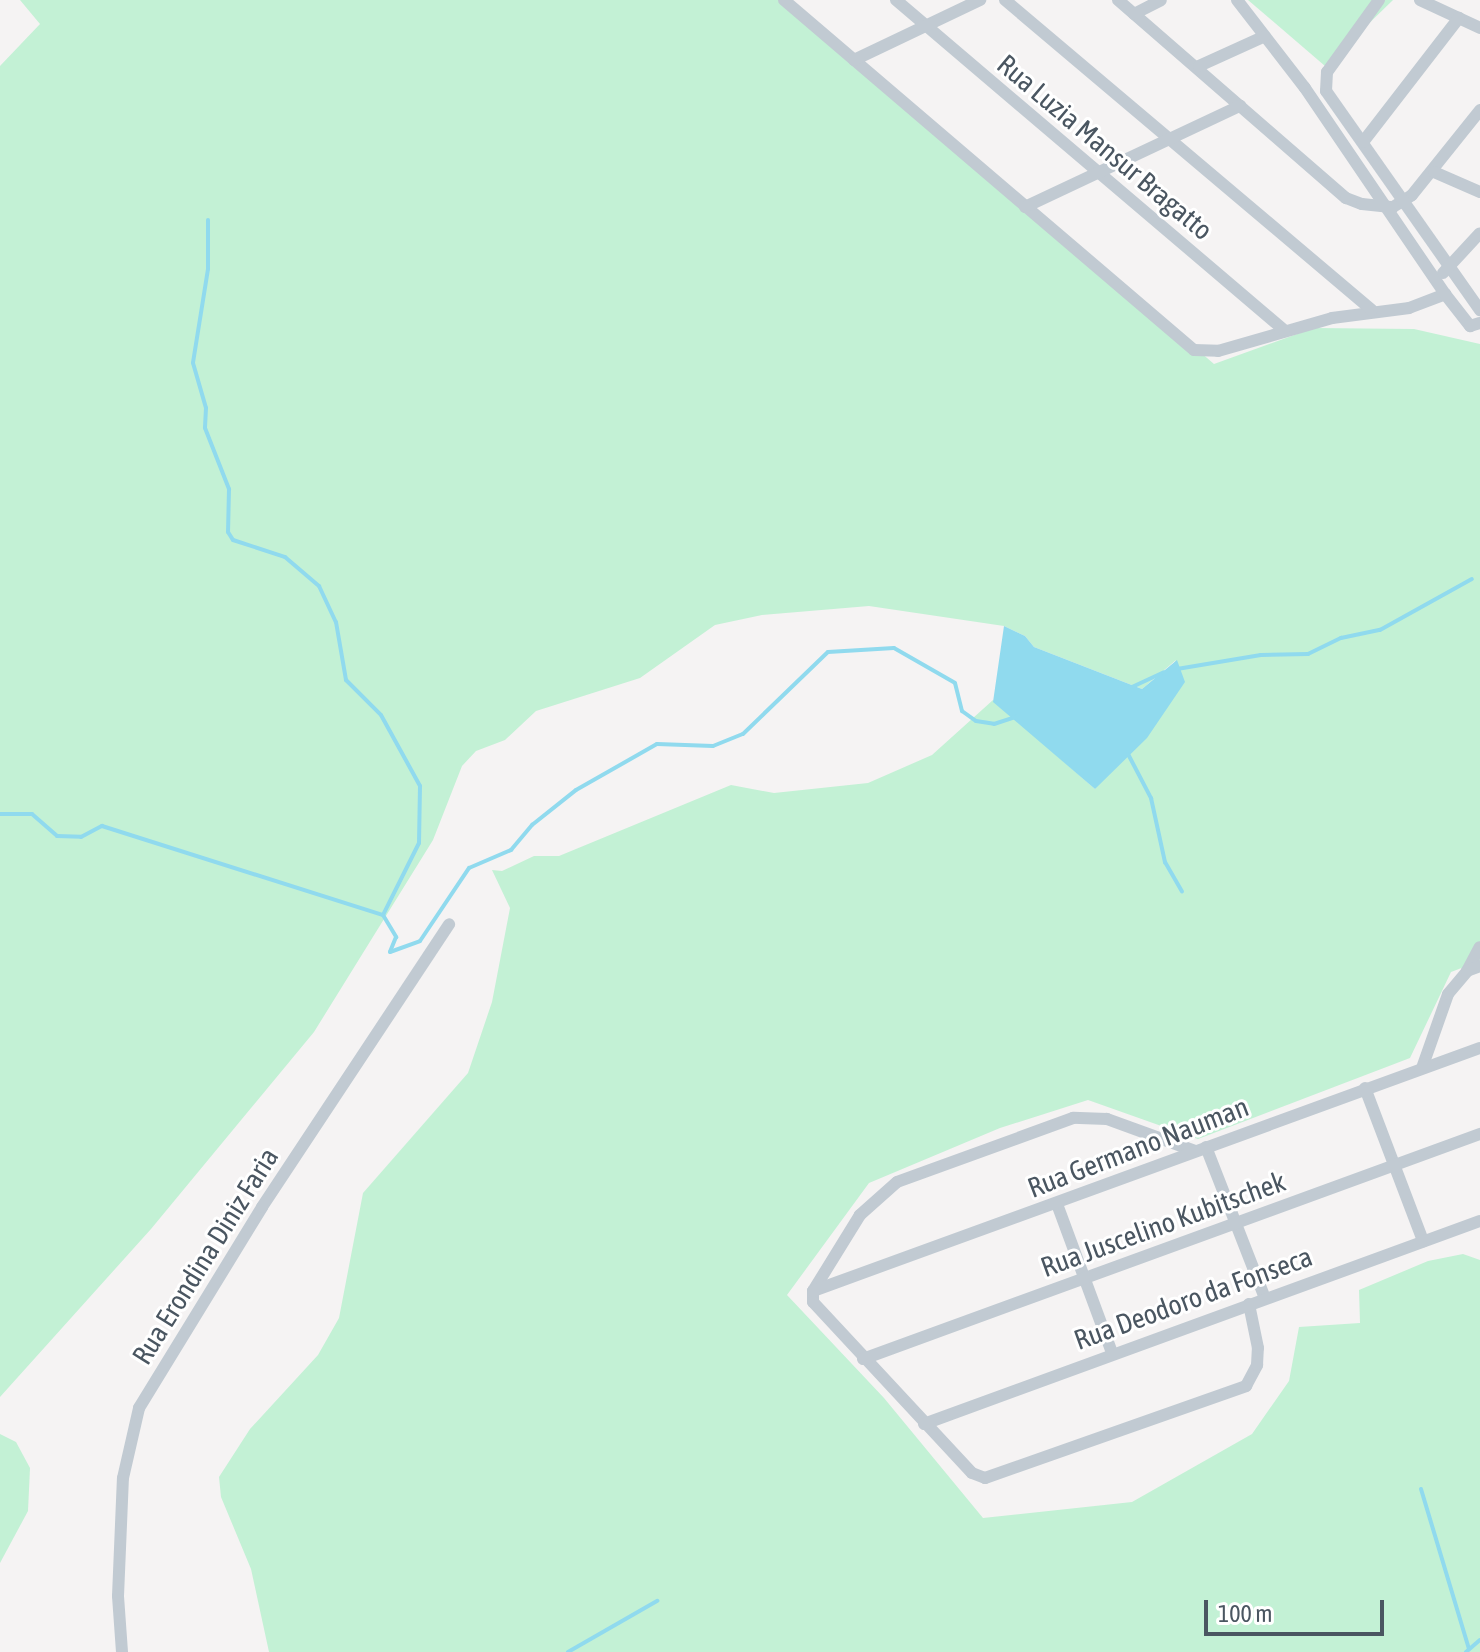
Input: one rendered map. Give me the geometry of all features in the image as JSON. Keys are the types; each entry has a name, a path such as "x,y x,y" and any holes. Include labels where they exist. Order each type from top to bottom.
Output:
{"street":[{"path":"784,0 1194,350 1218,351 1284,330 1372,310 1409,308 1445,294"},
{"name":"Rua Luzia Mansur Bragatto","path":"896,0 1284,330"},
{"path":"854,60 980,0"},
{"path":"1005,0 1372,310"},
{"path":"1118,0 1199,66 1346,198 1393,206 1434,172 1479,114"},
{"path":"1134,14 1161,0"},
{"path":"1237,0 1393,206 1449,268 1480,310"},
{"path":"1379,0 1327,72 1326,91 1363,142 1393,206 1435,281 1470,326 1480,324"},
{"path":"1420,0 1480,28"},
{"path":"1363,142 1459,18"},
{"path":"1199,66 1265,36"},
{"path":"1025,207 1240,106"},
{"path":"1434,172 1480,192"},
{"path":"1435,281 1477,242"},
{"name":"Rua Erondina Diniz Faria","path":"122,1652 118,1596 123,1478 139,1408 262,1207 449,924"},
{"path":"1422,1068 1448,994 1474,969 1480,947"},
{"name":"Rua Germano Nauman","path":"813,1291 1480,1048"},
{"path":"1365,1088 1423,1241"},
{"path":"1249,1304 1258,1348 1257,1365 1246,1386 985,1478 972,1473 863,1359 817,1308 813,1291 860,1215 897,1182 1073,1118 1107,1119 1200,1149 1238,1223 1265,1298"},
{"name":"Rua Juscelino Kubitschek","path":"863,1359 1480,1134"},
{"path":"1057,1204 1112,1353"},
{"name":"Rua Deodoro da Fonseca","path":"924,1424 1112,1353 1479,1223"}],"green space":[{"path":"20,0 791,0 1214,364 1314,328 1414,329 1480,344 1480,961 1451,972 1410,1058 1198,1139 1088,1100 1000,1128 869,1183 787,1295 884,1398 983,1518 1132,1502 1252,1434 1289,1381 1299,1327 1360,1323 1359,1290 1428,1261 1463,1254 1480,1260 1480,1652 269,1652 251,1569 221,1497 219,1477 250,1429 318,1355 339,1318 363,1193 468,1073 492,1002 510,908 492,870 502,871 534,856 559,856 731,785 774,793 868,783 932,755 993,700 1095,789 1176,660 1142,689 1034,647 1025,636 1004,626 869,606 762,615 715,625 640,678 536,711 505,740 476,751 462,766 433,840 314,1032 151,1229 0,1397 0,66 40,24"},
{"path":"1248,0 1393,0 1325,66"},
{"path":"0,1434 16,1442 30,1468 28,1511 0,1563"}],"water":[{"path":"1004,626 1025,636 1034,647 1142,689 1177,660 1185,682 1147,738 1095,789 993,702"}],"waterway":[{"path":"208,220 208,269 193,363 206,408 205,428 229,489 228,532 233,540 285,557 319,586 336,622 346,680 381,715 420,786 419,843 383,915"},
{"path":"1177,669 1261,655 1308,654 1341,638 1380,630 1472,579"},
{"path":"390,952 420,941 469,868 511,850 532,825 576,790 657,744 713,746 743,734 828,652 894,648 955,683 962,711 976,721 994,724 1016,717"},
{"path":"1132,687 1164,672"},
{"path":"1128,754 1151,798 1165,862 1182,891"},
{"path":"0,814 32,814 57,836 81,837 102,826 383,915 396,937 390,952"},
{"path":"1421,1489 1469,1649"},
{"path":"568,1652 657,1601"},
{"path":"1466,1652 1480,1640"}]}
